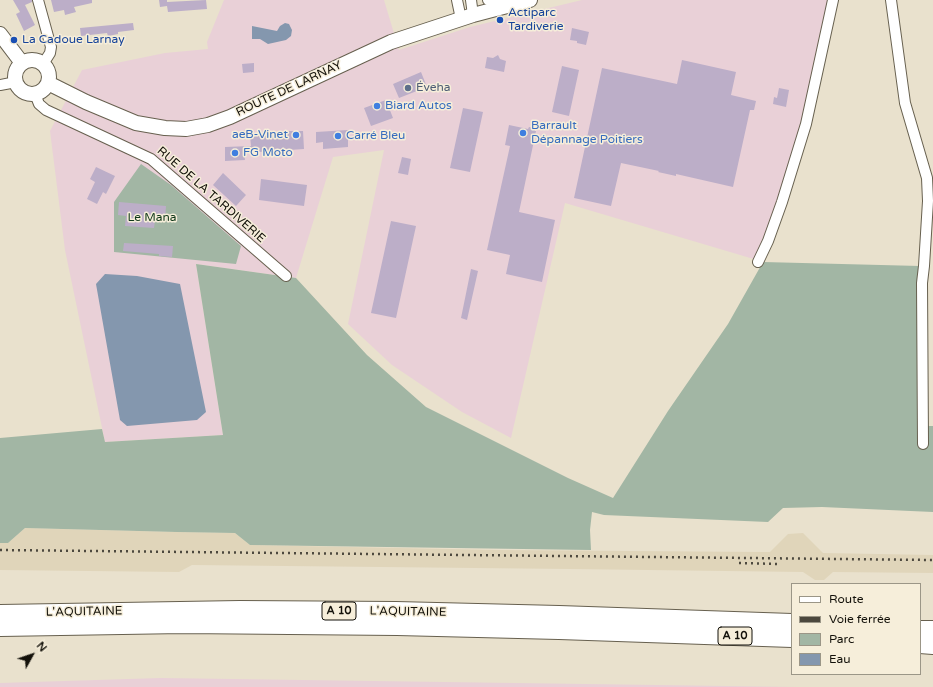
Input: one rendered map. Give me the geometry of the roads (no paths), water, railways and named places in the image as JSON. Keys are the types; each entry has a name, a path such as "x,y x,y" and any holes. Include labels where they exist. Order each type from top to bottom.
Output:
{"highway":[{"name":"L'AQUITAINE","path":"0,614 240,610 382,611 566,615 791,623"},
{"name":"L'AQUITAINE","path":"0,626 183,624 405,626 579,630 791,638"},
{"path":"921,630 933,630"},
{"path":"921,644 933,645"}],"street":[{"path":"38,0 51,47 50,54 43,64"},
{"path":"457,0 467,17"},
{"path":"467,17 471,0"},
{"path":"488,0 506,6"},
{"name":"ROUTE DE LARNAY","path":"48,83 86,102 136,123 165,128 186,128 208,124 230,117 391,42 467,17 530,0"},
{"path":"758,262 768,241 782,202 806,124 833,0"},
{"path":"892,0 905,103 927,178 927,216 922,283 923,444"},
{"path":"0,34 22,63"},
{"path":"33,60 43,64 49,72 48,83 43,90 35,94 30,94 21,90 16,82 16,71 22,63 33,60"},
{"path":"0,85 16,82"},
{"name":"RUE DE LA TARDIVERIE","path":"35,94 39,104 46,110 151,159 286,276"}],"water":[{"path":"285,23 289,24 292,30 291,36 286,40 268,44 260,39 252,39 252,26 277,31 280,26"},
{"path":"105,274 137,276 180,284 206,412 197,420 127,426 120,420 96,284"}],"railway":[{"path":"0,550 933,560"},
{"path":"739,563 779,564"}],"place":[{"name":"Actiparc Tardiverie","path":"500,20"},
{"name":"La Cadoue Larnay","path":"14,40"},
{"name":"Éveha","path":"408,88"},
{"name":"Biard Autos","path":"377,106"},
{"name":"Barrault Dépannage Poitiers","path":"523,133"},
{"name":"aeB-Vinet","path":"296,135"},
{"name":"Carré Bleu","path":"338,136"},
{"name":"FG Moto","path":"235,153"}],"park label":[{"name":"Le Mana","path":"152,218"}]}
